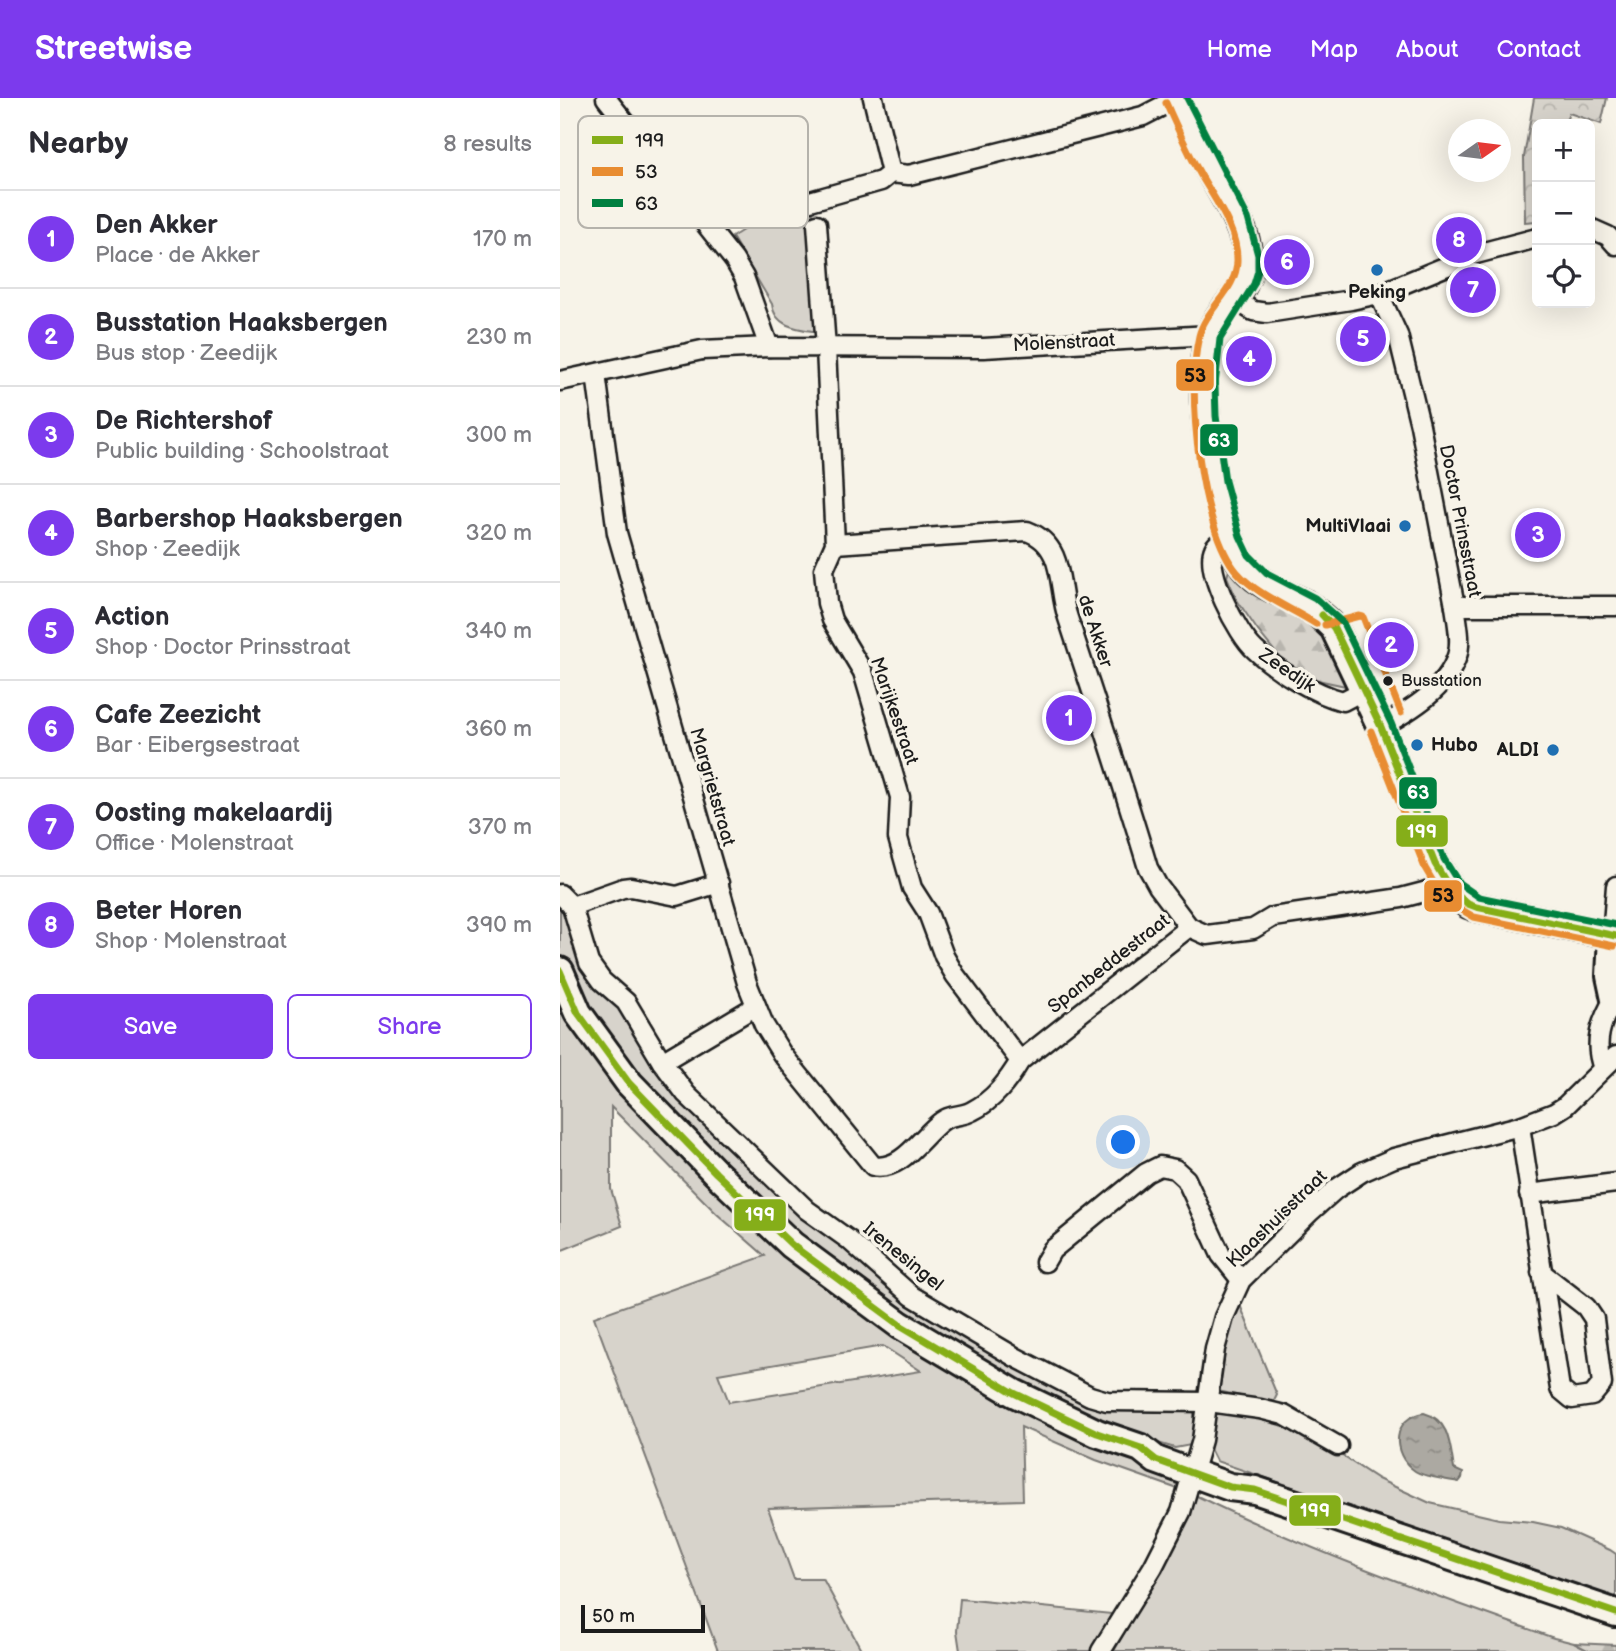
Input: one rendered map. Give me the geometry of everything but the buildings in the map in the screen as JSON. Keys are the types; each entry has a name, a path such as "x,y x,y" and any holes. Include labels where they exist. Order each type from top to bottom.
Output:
{"main road":[{"path":"1175,99 1238,221 1249,259 1247,275 1234,299 1215,324 1204,355 1209,447 1214,484 1240,560 1258,579 1305,604 1322,615 1334,628 1381,727 1435,864 1446,883 1459,897 1476,907 1614,936 1614,989"},
{"path":"560,971 569,1006 629,1083 716,1173 792,1245 900,1325 1014,1394 1097,1433 1141,1448 1156,1460 1194,1467 1230,1487 1255,1490 1616,1613"}],"street":[{"path":"606,98 620,116"},
{"path":"873,98 891,173"},
{"path":"808,202 881,181 891,173 909,175 1143,116 1175,99"},
{"name":"Marijkestraat","path":"817,224 835,544 824,569 827,603 832,620 863,672 900,797 898,838 912,888 928,913 944,956 955,975 1020,1061"},
{"path":"709,228 744,277 769,347"},
{"path":"1595,231 1608,236 1616,244"},
{"path":"1234,299 1253,311 1267,313 1287,312 1379,294 1476,254 1532,239"},
{"name":"Doctor Prinsstraat","path":"1379,294 1398,335 1420,425 1455,606 1458,655 1441,682 1411,709 1381,727"},
{"name":"Molenstraat","path":"560,381 702,350 769,347 985,348 1210,335"},
{"name":"Margrietstraat","path":"596,374 617,533 756,1006 782,1054 866,1160 873,1166 882,1168"},
{"name":"de Akker","path":"835,544 1027,531 1038,535 1048,544 1055,559 1066,615 1106,731 1148,868 1189,927"},
{"name":"Zeedijk","path":"1230,535 1214,547 1211,562 1223,600 1253,648 1325,696 1342,701 1364,690"},
{"path":"1455,606 1616,606"},
{"name":"Irenesingel","path":"719,883 677,896 631,887 566,900 589,963 602,981 625,1002 662,1062 686,1094 807,1210 849,1240 912,1296 1015,1357 1090,1396 1107,1401 1209,1402 1260,1409 1284,1415 1338,1446"},
{"name":"Spanbeddestraat","path":"882,1168 897,1162 941,1121 974,1111 1004,1087 1020,1061 1189,927 1207,935 1253,929 1273,917 1401,898 1446,883"},
{"path":"1614,936 1616,886"},
{"path":"1610,1062 1598,1056 1603,1018 1614,989"},
{"path":"662,1062 756,1006"},
{"name":"Klaashuisstraat","path":"1101,1651 1153,1567 1176,1521 1194,1467 1209,1402 1215,1349 1223,1317 1241,1280 1309,1213 1336,1189 1362,1172 1394,1158 1542,1119 1566,1106 1610,1062"},
{"path":"1520,1126 1529,1194 1541,1272 1560,1389 1572,1399 1592,1396 1602,1384 1594,1318 1586,1307 1541,1272"},
{"path":"1045,1262 1052,1250 1146,1173 1160,1166 1175,1168 1186,1179 1221,1255 1241,1280"},
{"path":"1529,1194 1616,1182"}],"green space":[{"path":"1534,98 1607,98 1601,124 1595,122 1595,119 1569,113 1567,119 1532,119 1532,221 1525,222 1524,157"},
{"path":"812,205 825,333 792,327 779,319 732,237 746,228 808,228 808,206"},
{"path":"1230,566 1320,622 1350,687 1313,679 1280,658 1237,600 1227,577"},
{"path":"560,905 566,910 612,997 636,1030 808,1218 1072,1395 1194,1410 1191,1445 1175,1448 1134,1436 1021,1385 896,1311 794,1231 709,1155 600,1031 560,963"},
{"path":"560,1012 624,1090 785,1253 1172,1472 1178,1489 1096,1460 1021,1427 1023,1500 768,1508 794,1579 823,1579 862,1651 718,1651 594,1317 765,1256 717,1214 611,1107 611,1189 622,1226 560,1251","holes":["883,1346 921,1371 729,1402 718,1374"]},
{"path":"1240,1305 1277,1395 1274,1401 1267,1402 1218,1391 1226,1339 1236,1307"},
{"path":"1216,1410 1242,1412 1307,1433 1378,1479 1430,1503 1499,1519 1561,1528 1610,1550 1616,1554 1616,1598 1216,1461 1210,1449"},
{"path":"1195,1495 1373,1572 1574,1643 1589,1651 1114,1651 1173,1545"},
{"path":"960,1599 1112,1614 1090,1651 960,1651 957,1631"},
{"path":"1574,1643 1616,1645 1616,1651 1589,1651"}],"water":[{"path":"1424,1413 1433,1416 1444,1428 1450,1443 1454,1469 1463,1473 1459,1482 1430,1477 1415,1471 1401,1455 1398,1446 1400,1429 1413,1416"}],"transit line":[{"name":"63","path":"1187,98 1248,218 1258,255 1258,271 1254,284 1220,339 1215,385 1216,416 1225,481 1240,536 1249,555 1267,573 1315,598 1343,623 1391,723 1444,859 1459,883 1479,897 1616,925"},
{"name":"53","path":"1166,103 1194,162 1224,214 1236,249 1236,271 1203,326 1195,360 1194,390 1199,458 1214,525 1224,552 1245,580 1264,595 1316,624"},
{"name":"199","path":"1322,615 1334,628 1381,727 1435,864 1451,890 1476,907 1616,936"},
{"name":"53","path":"1325,625 1363,617 1401,713"},
{"name":"53","path":"1371,731 1425,868 1438,890 1450,903 1474,917 1614,946"},
{"name":"199","path":"560,971 578,1013 629,1083 716,1173 792,1245 900,1325 1014,1393 1097,1433 1141,1448 1156,1460 1230,1487 1255,1490 1616,1613"}],"place":[{"name":"Beter Horen","path":"1459,240"},
{"name":"Cafe Zeezicht","path":"1287,262"},
{"name":"Peking","path":"1377,270"},
{"name":"Oosting makelaardij","path":"1473,290"},
{"name":"Action","path":"1363,339"},
{"name":"Barbershop Haaksbergen","path":"1249,359"},
{"name":"MultiVlaai","path":"1405,526"},
{"name":"De Richtershof","path":"1538,535"},
{"name":"Busstation Haaksbergen","path":"1391,645"},
{"name":"Busstation","path":"1388,681"},
{"name":"Den Akker","path":"1069,718"},
{"name":"Hubo","path":"1417,745"},
{"name":"ALDI","path":"1553,750"}]}
